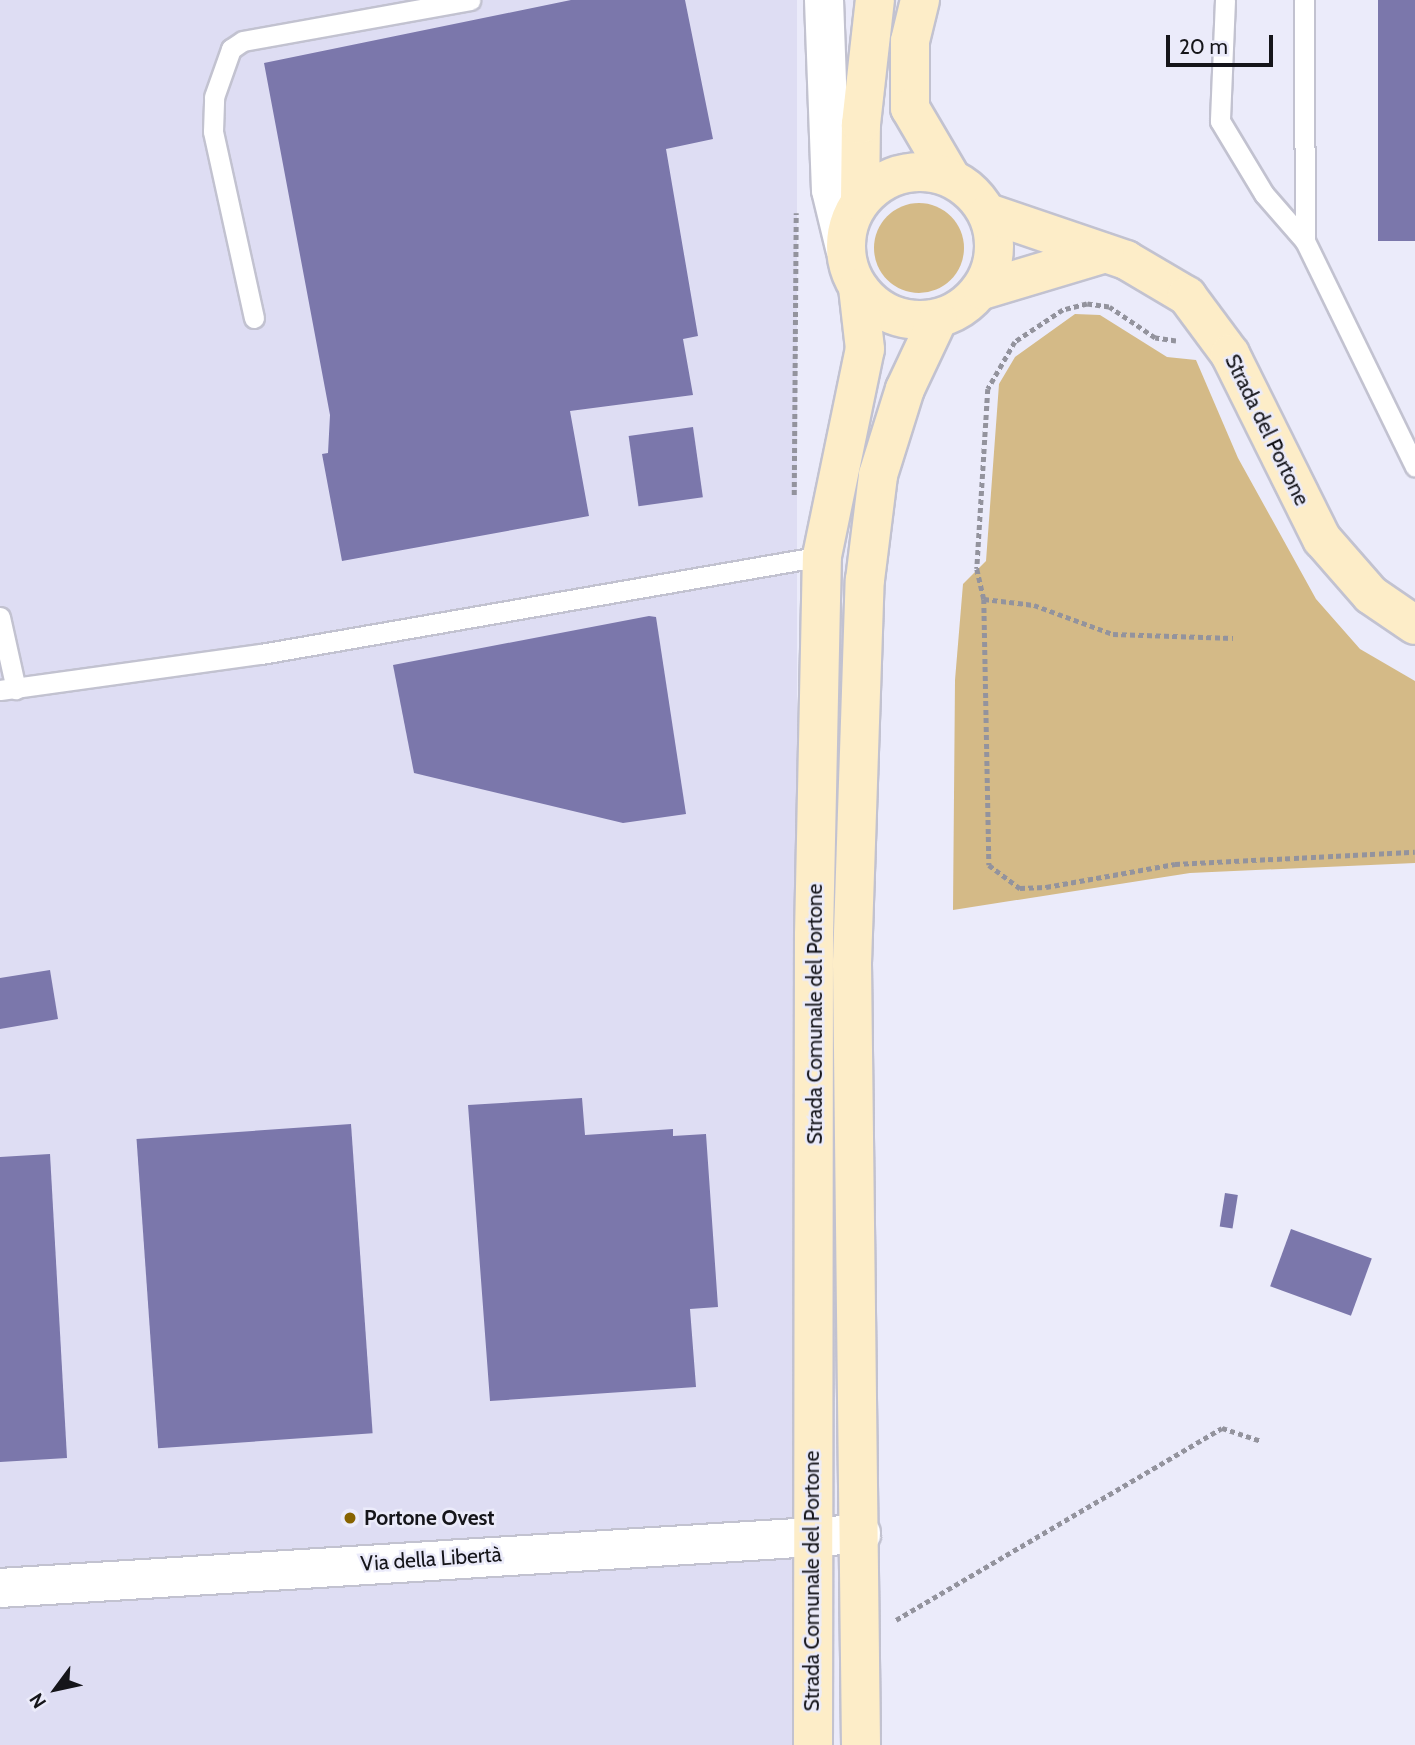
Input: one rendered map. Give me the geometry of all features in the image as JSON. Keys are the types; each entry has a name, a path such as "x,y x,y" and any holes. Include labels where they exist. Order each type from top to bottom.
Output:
{"street":[{"name":"Strada Comunale del Portone","path":"813,1745 812,1534 822,556 865,349 858,288 831,190 824,0"},
{"path":"845,248 860,201 861,124 875,0"},
{"path":"919,0 910,41 910,108 951,178 988,213 1105,253"},
{"path":"860,201 884,181 906,173 951,178"},
{"path":"982,290 995,246 988,213"},
{"path":"858,288 900,319 938,319 982,290 1105,253"},
{"name":"Strada del Portone","path":"1105,253 1158,274 1211,323 1322,539 1371,595 1415,625"},
{"name":"Strada Comunale del Portone","path":"861,1745 861,1534 852,963 864,580 878,475 905,389 938,319"},
{"name":"Via della Libertà","path":"0,1588 812,1534 861,1534"}],"lane":[{"path":"254,318 214,131 214,97 231,49 243,41 470,0"},
{"path":"1224,0 1220,121 1264,194 1305,241 1330,304 1415,467"},
{"path":"1304,0 1305,241"},
{"path":"0,617 8,690 822,556"}],"path":[{"path":"1211,323 1172,343 1109,307 1087,303 1038,324 998,362 988,390 977,569 984,599 985,845 1002,880 1046,887 1175,864 1415,852"},
{"path":"984,599 1034,605 1113,634 1233,638"},
{"path":"889,1624 1222,1427 1261,1441"}],"shaded area":[{"path":"0,0 797,0 797,1745 0,1745"},
{"path":"919,203 936,207 951,216 960,231 964,248 960,265 951,280 936,289 919,293 902,289 887,280 878,265 874,248 878,231 887,216 902,207"},
{"path":"1075,314 1100,315 1167,357 1196,360 1238,458 1316,599 1360,649 1415,681 1415,863 1190,873 953,910 955,680 963,584 986,561 999,384 1015,357"}],"building":[{"path":"571,0 685,0 713,139 666,149 698,336 683,339 693,395 570,411 589,516 342,561 322,454 328,453 330,415 264,63"},
{"path":"1378,0 1415,0 1415,241 1378,241"},
{"path":"693,427 703,497 639,506 629,436"},
{"path":"649,616 656,617 686,814 623,823 414,773 393,665"},
{"path":"50,970 58,1019 0,1029 0,978"},
{"path":"582,1098 585,1135 673,1129 673,1136 706,1134 718,1307 690,1309 696,1387 490,1401 468,1105"},
{"path":"351,1124 373,1433 158,1448 137,1139"},
{"path":"50,1154 67,1458 0,1462 0,1157"},
{"path":"1225,1193 1238,1195 1233,1229 1220,1227"},
{"path":"1291,1229 1372,1258 1351,1316 1270,1286"}],"place":[{"name":"Portone Ovest","path":"350,1518"}]}
